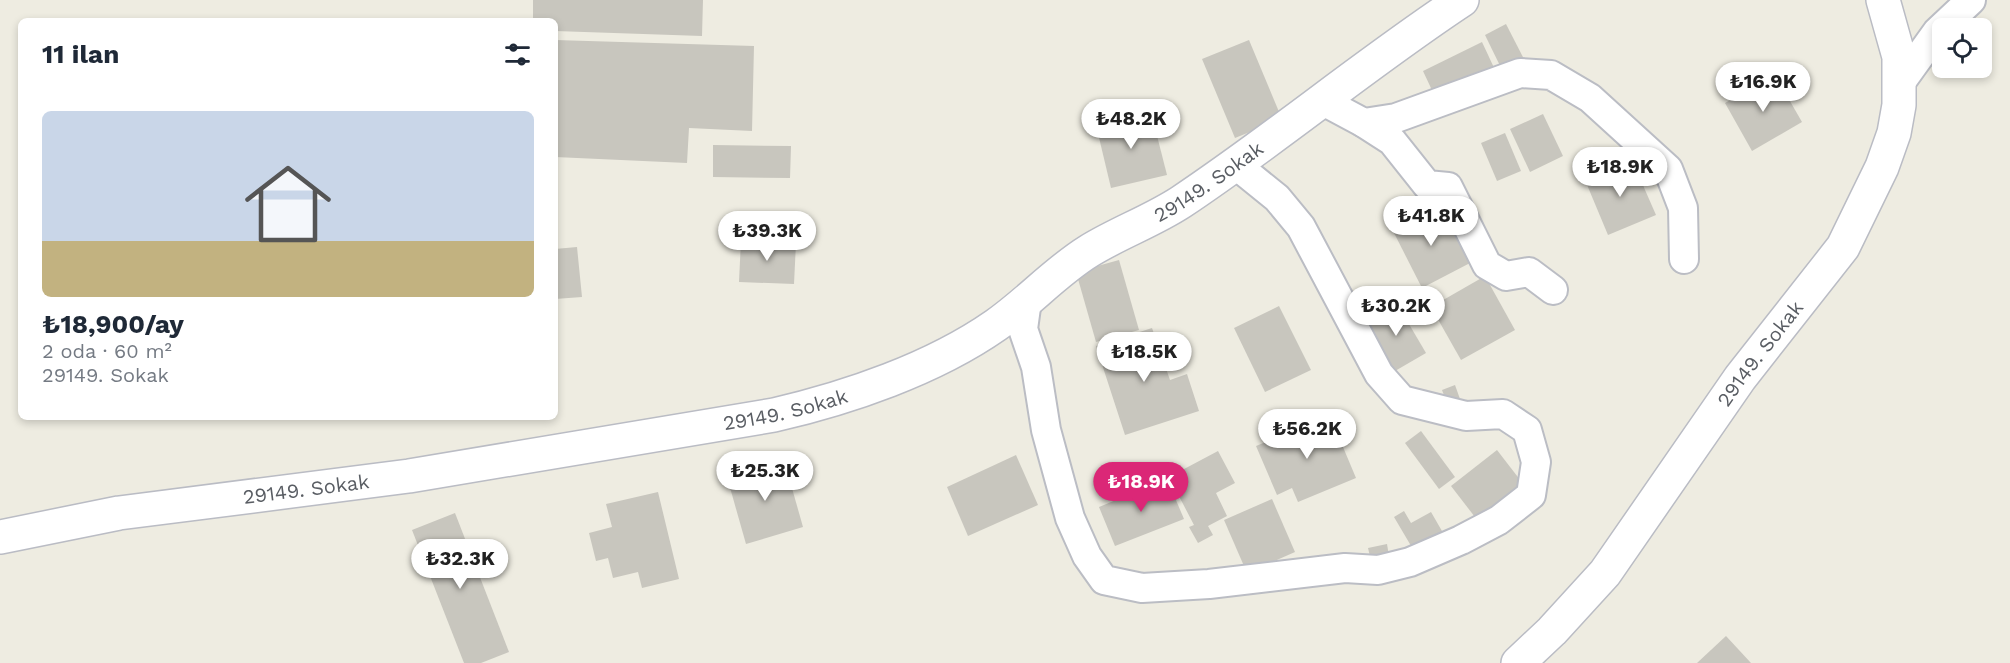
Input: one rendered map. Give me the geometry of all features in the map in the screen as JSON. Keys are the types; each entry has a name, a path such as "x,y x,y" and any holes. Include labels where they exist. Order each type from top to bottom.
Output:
{"street":[{"name":"29149. Sokak","path":"0,537 119,513 409,476 753,418 824,404 882,384 996,325 1060,271 1089,251 1178,204 1403,38 1462,0"},
{"name":"29149. Sokak","path":"1518,663 1552,631 1605,573 1740,378 1843,247 1882,167 1894,133 1901,82 1899,57 1883,0"},
{"path":"1901,82 1937,32 1971,0"},
{"path":"1364,123 1396,118 1520,73 1551,75 1590,98 1668,169 1683,208 1684,259"},
{"path":"1321,100 1392,141 1427,185 1448,187 1487,266 1506,276 1529,272 1553,290"},
{"path":"1027,300 1023,329 1036,367 1046,430 1070,518 1087,556 1104,580 1142,588 1209,584 1345,567 1378,570 1410,562 1461,540 1499,520 1531,495 1536,462 1527,430 1503,414 1466,416 1402,400 1379,374 1300,227 1277,198 1235,164"}],"building":[{"path":"533,0 703,0 702,36 558,31 558,18 533,18"},
{"path":"1506,24 1527,65 1505,76 1485,35"},
{"path":"558,40 754,46 752,131 689,128 687,163 558,157"},
{"path":"1249,40 1282,119 1235,138 1202,59"},
{"path":"1482,42 1496,72 1437,101 1423,71"},
{"path":"1775,75 1802,122 1752,151 1725,103"},
{"path":"1151,112 1167,175 1111,188 1096,125"},
{"path":"1543,114 1563,156 1530,172 1510,129"},
{"path":"1505,133 1521,171 1497,181 1481,143"},
{"path":"713,145 791,146 790,178 713,177"},
{"path":"1632,160 1656,215 1608,235 1585,180"},
{"path":"1441,206 1470,263 1422,288 1393,231"},
{"path":"741,240 796,243 794,284 739,282"},
{"path":"577,247 582,297 558,299 558,249"},
{"path":"1119,260 1139,330 1096,342 1076,272"},
{"path":"1485,276 1515,330 1461,360 1431,307"},
{"path":"1396,302 1426,353 1395,371 1365,321"},
{"path":"1279,306 1311,370 1265,392 1234,328"},
{"path":"1152,328 1170,380 1187,374 1199,411 1125,435 1096,346"},
{"path":"1455,385 1460,399 1447,403 1442,390"},
{"path":"1330,416 1356,478 1298,502 1292,488 1277,495 1256,446"},
{"path":"1421,431 1455,477 1439,489 1405,443"},
{"path":"1497,450 1524,485 1478,521 1451,486"},
{"path":"1218,451 1235,483 1216,493 1227,516 1208,526 1213,535 1198,543 1189,527 1194,525 1169,477"},
{"path":"1016,455 1038,505 968,536 947,487"},
{"path":"784,460 803,527 746,544 727,477"},
{"path":"1167,479 1184,519 1115,546 1099,507"},
{"path":"658,492 679,579 642,588 638,572 613,578 608,558 596,561 589,533 612,527 606,504"},
{"path":"1272,499 1295,552 1247,573 1224,520"},
{"path":"1404,511 1411,523 1431,512 1446,538 1417,556 1394,517"},
{"path":"455,513 509,652 481,663 464,663 412,530"},
{"path":"1387,544 1390,562 1372,565 1368,548"},
{"path":"1726,636 1751,663 1697,663"}]}
